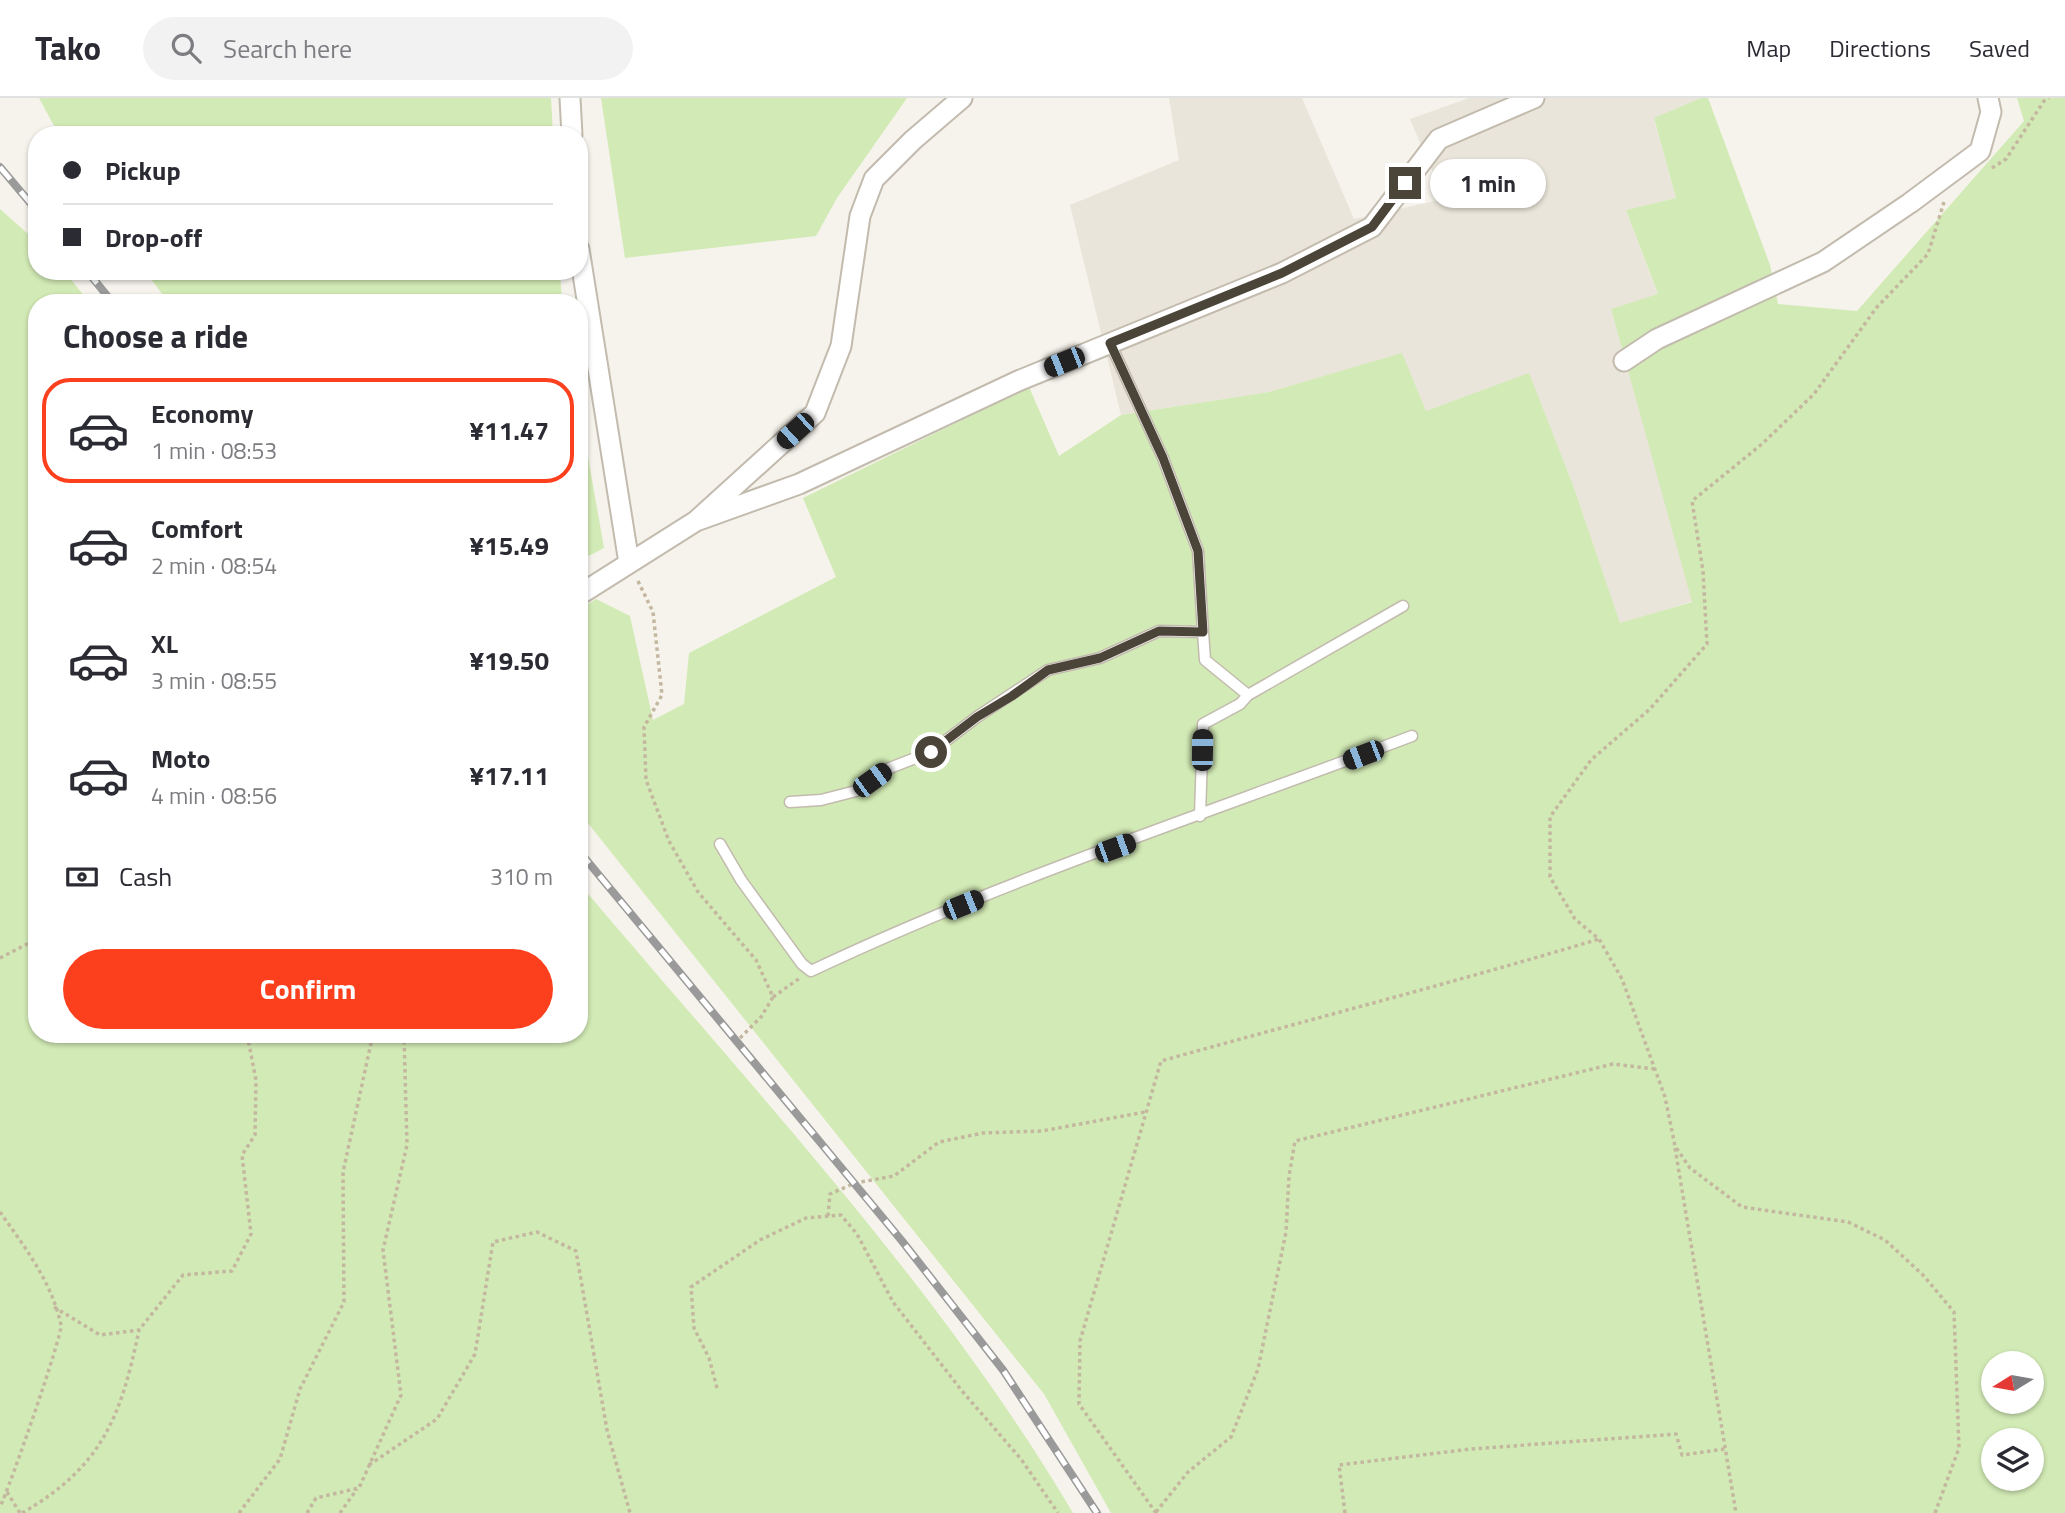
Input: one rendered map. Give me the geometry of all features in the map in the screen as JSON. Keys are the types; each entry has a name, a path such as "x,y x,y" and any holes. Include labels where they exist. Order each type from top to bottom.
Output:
{"street":[{"path":"570,98 572,126"},
{"path":"588,589 696,521 815,413 841,346 860,216 874,178 913,139 962,98"},
{"path":"1624,361 1657,338 1823,262 1920,195 1980,151 1991,111 1988,98"},
{"path":"696,521 799,484 1018,381 1282,273 1372,227 1439,139 1525,100"},
{"path":"588,306 629,563"}],"lane":[{"path":"1110,343 1163,458 1198,551 1205,660 1248,695"},
{"path":"1200,816 1203,723 1240,704 1248,695 1404,606"},
{"path":"790,802 821,800 856,791 887,769 931,752 977,717 1048,670 1100,658 1159,631 1203,632"},
{"path":"720,844 741,880 802,964 811,971 891,933 1035,876 1412,736"}],"path":[{"path":"1986,172 2006,159 2044,101 2049,98"},
{"path":"1736,1513 1665,1097 1622,979 1599,939 1575,919 1550,877 1550,817 1591,760 1650,709 1707,643 1703,571 1692,501 1762,444 1814,394 1877,307 1928,254 1945,196"},
{"path":"629,563 653,612 662,695 644,727 646,780 669,841 698,892 756,960 774,997"},
{"path":"1599,939 1442,986 1343,1010 1161,1061 1080,1341 1079,1404 1156,1513 1188,1472 1231,1437 1258,1370 1286,1232 1289,1176 1295,1141 1613,1063 1655,1069"},
{"path":"0,958 28,944"},
{"path":"737,1041 761,1017 774,997 811,971"},
{"path":"7,1492 21,1513 50,1497 97,1452 127,1388 139,1330 183,1275 232,1271 251,1234 242,1155 255,1135 256,1080 249,1043"},
{"path":"239,1513 279,1460 300,1389 344,1302 343,1172 371,1043"},
{"path":"340,1513 359,1488 401,1395 383,1251 407,1145 404,1043"},
{"path":"828,1217 830,1194 855,1184 894,1176 939,1142 983,1133 1042,1131 1146,1112"},
{"path":"1675,1146 1690,1168 1742,1207 1848,1222 1885,1240 1923,1275 1954,1312 1959,1448 1935,1513"},
{"path":"0,1212 39,1267 62,1327 0,1507"},
{"path":"717,1388 709,1358 694,1328 691,1287 760,1240 806,1219 841,1215 857,1234 892,1302 961,1391 1021,1459 1058,1513"},
{"path":"369,1465 437,1419 475,1354 493,1242 537,1231 576,1251 607,1430 630,1513"},
{"path":"54,1307 100,1335 139,1330"},
{"path":"1345,1513 1339,1465 1471,1450 1676,1434 1682,1455 1725,1449"},
{"path":"307,1513 316,1498 359,1488"}],"shaded area":[{"path":"1169,98 1302,98 1354,219 1444,199 1410,119 1469,98 1701,98 1654,119 1676,198 1626,210 1658,295 1611,309 1693,601 1620,624 1573,485 1529,374 1426,411 1401,354 1269,392 1121,415 1070,205 1179,160"}],"green space":[{"path":"39,98 551,98 553,126 54,126"},
{"path":"601,98 907,98 837,198 816,236 625,258"},
{"path":"1701,98 1708,98 1770,265 1778,304 1857,311 2024,121 2017,98 2065,98 2065,1513 1111,1513 1044,1394 588,823 588,604 596,599 630,616 653,720 684,704 689,653 836,577 803,498 1029,387 1059,456 1121,415 1269,392 1402,353 1426,411 1529,373 1573,485 1620,623 1692,602 1611,309 1658,294 1626,210 1676,198 1654,118"},
{"path":"0,209 28,234 28,280 71,280 83,294 28,294 28,1043 588,1043 588,894 839,1188 902,1267 963,1347 1020,1429 1073,1513 0,1513"},
{"path":"152,280 561,280 561,294 162,294"},
{"path":"588,456 604,548 588,556"}],"railway":[{"path":"0,167 28,200"},
{"path":"94,280 106,294"},
{"path":"588,862 902,1241 1003,1370 1097,1513"}],"route":[{"path":"931,752 977,717 1048,670 1100,658 1159,631 1203,632 1198,551 1163,458 1110,343 1282,273 1372,227 1405,183"}]}
